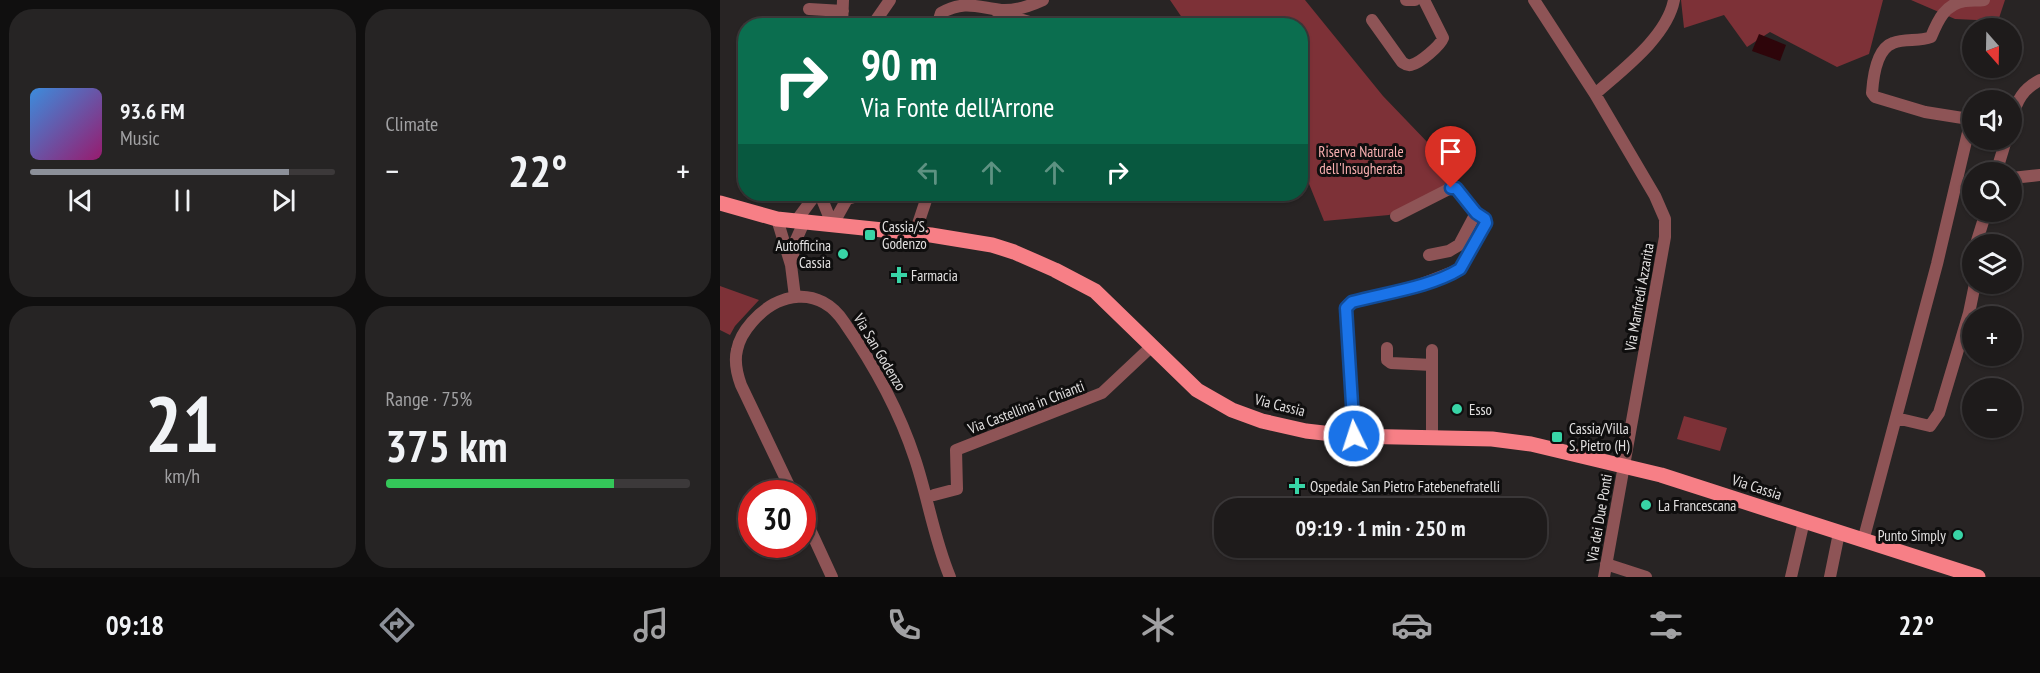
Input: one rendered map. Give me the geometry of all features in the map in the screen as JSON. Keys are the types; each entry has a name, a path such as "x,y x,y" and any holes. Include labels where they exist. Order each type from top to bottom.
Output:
{"main road":[{"name":"Via Cassia","path":"720,203 777,219 915,233 999,247 1055,270 1095,291 1197,390 1232,410 1262,421 1292,428 1354,436 1511,441 1623,465 1804,521 1962,575 1978,577"}],"street":[{"path":"878,18 890,0"},
{"path":"939,18 941,13 953,5 963,3 1005,10 1027,7 1043,0"},
{"path":"1406,0 1415,0"},
{"path":"1372,20 1402,62 1407,65 1413,64 1438,46 1443,38 1424,0"},
{"path":"1534,0 1595,94 1657,34 1668,19 1674,0"},
{"path":"1863,541 1958,179 1970,124 1969,119 1925,112 1875,97 1872,93 1875,68 1885,48 1892,43 1924,40 1931,37 1939,18 1957,2 1984,0"},
{"path":"809,9 843,6"},
{"path":"1000,18 1005,10"},
{"path":"1005,10 1009,16 1016,18"},
{"path":"2022,93 2030,85 2040,80"},
{"name":"Via Manfredi Azzarita","path":"1595,94 1658,201 1664,214 1666,229 1623,465"},
{"path":"2022,177 2040,175"},
{"path":"1354,436 1346,308 1348,304 1452,274 1460,269 1486,223 1483,216 1476,213 1456,188 1396,216"},
{"path":"791,265 800,222 814,201"},
{"path":"821,201 832,224"},
{"path":"832,224 846,201"},
{"path":"915,233 926,201"},
{"path":"1429,255 1455,249 1476,213"},
{"path":"777,219 791,265 795,297 771,304 761,313 742,335 736,358 741,385 786,480"},
{"path":"1896,418 1930,426 1939,413 1973,294"},
{"name":"Via San Godenzo","path":"795,297 820,302 840,316 892,400 914,457 936,539 950,577"},
{"name":"Via Castellina in Chianti","path":"934,495 957,489 956,450 1102,393 1151,347"},
{"path":"1387,348 1387,360 1391,363 1432,365"},
{"path":"1432,350 1432,438"},
{"name":"Via dei Due Ponti","path":"1605,571 1623,465"},
{"path":"1791,577 1804,521"},
{"path":"1830,577 1839,533"},
{"path":"816,542 832,577"},
{"path":"1605,571 1646,577"}],"green space":[{"name":"Riserva Naturale dell'Insugherata","path":"1170,0 1305,0 1383,96 1455,171 1441,191 1389,215 1324,221 1308,181 1308,18 1182,18"},
{"path":"1681,0 1883,0 1869,54 1837,67 1770,32 1747,47 1724,15 1684,28"},
{"path":"1911,0 2005,0 1999,18 1955,19"},
{"path":"720,286 759,300 735,326 730,335 720,330"},
{"path":"1684,416 1727,428 1720,451 1677,439"}],"shaded area":[{"path":"1759,34 1786,45 1780,61 1752,51"}],"place":[{"name":"Cassia/S. Godenzo","path":"870,235"},
{"name":"Autofficina Cassia","path":"843,254"},
{"name":"Farmacia","path":"899,275"},
{"name":"Esso","path":"1457,409"},
{"name":"Cassia/Villa S. Pietro (H)","path":"1557,437"},
{"name":"Ospedale San Pietro Fatebenefratelli","path":"1297,486"},
{"name":"La Francescana","path":"1646,505"},
{"name":"Punto Simply","path":"1958,535"}],"route":[{"path":"1354,436 1346,308 1352,302 1419,285 1460,269 1486,223 1483,216 1476,213 1460,191 1451,188"}]}
